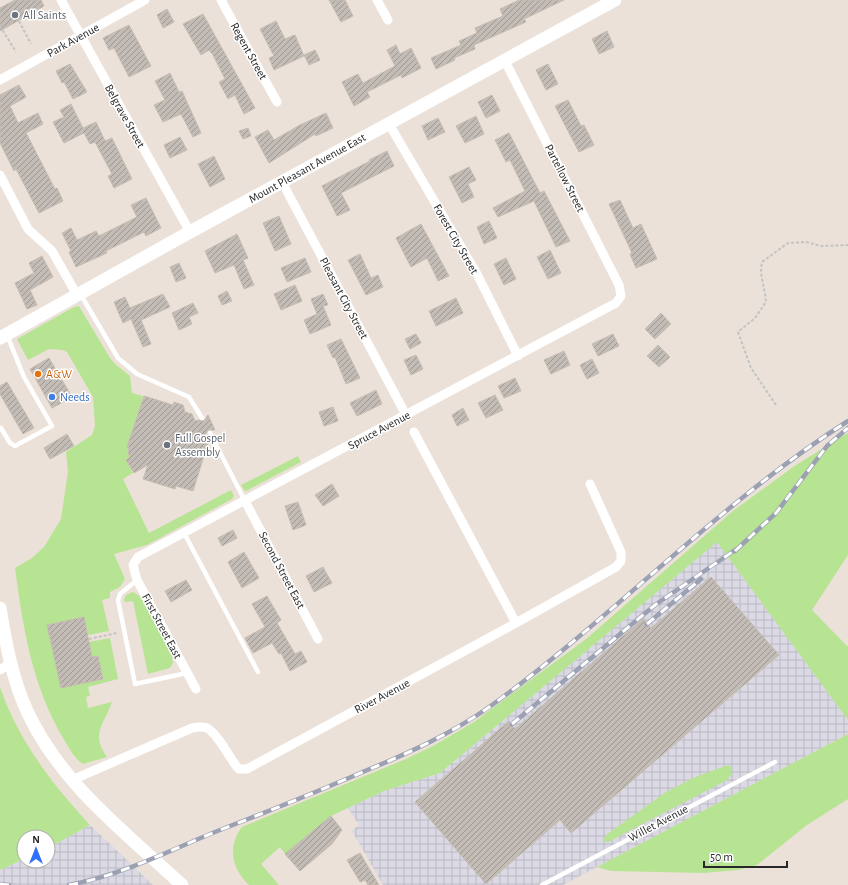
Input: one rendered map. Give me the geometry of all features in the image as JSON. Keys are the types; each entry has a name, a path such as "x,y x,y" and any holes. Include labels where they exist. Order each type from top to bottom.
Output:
{"street":[{"name":"Belgrave Street","path":"61,0 190,232"},
{"name":"Park Avenue","path":"0,80 145,0"},
{"name":"Regent Street","path":"222,0 277,102"},
{"path":"377,0 388,20"},
{"name":"Mount Pleasant Avenue East","path":"3,337 190,232 615,0"},
{"name":"Partellow Street","path":"504,61 620,285 621,296"},
{"name":"Forest City Street","path":"389,124 477,274 518,356"},
{"path":"0,175 28,228 52,251 79,294"},
{"name":"Pleasant City Street","path":"282,182 406,415"},
{"name":"Spruce Avenue","path":"134,561 142,554 245,502 616,303 621,296"},
{"path":"414,432 516,623"},
{"name":"River Avenue","path":"72,780 192,728 201,727 206,727 213,732 239,769 247,769 616,567 621,562 621,552 590,484"},
{"name":"Second Street East","path":"245,502 318,639"},
{"name":"First Street East","path":"134,561 133,569 137,580 196,689"},
{"path":"0,608 5,666 37,730 72,780 132,840 182,885"}],"lane":[{"path":"79,294 118,358 137,374 189,397 202,418"},
{"path":"0,429 1,428 10,444 15,446 52,426 3,337"},
{"path":"210,433 245,502"},
{"path":"184,533 258,672"},
{"path":"137,580 120,594 118,600 135,684 188,673"},
{"name":"Willet Avenue","path":"542,885 775,762"}],"path":[{"path":"19,21 31,44"},
{"path":"0,26 16,52"},
{"path":"776,405 751,368 738,332 754,318 766,302 765,289 759,272 762,262 788,243 806,242 821,246 848,245"},
{"path":"89,639 124,631"}],"shaded area":[{"path":"717,541 848,720 848,734 563,885 383,885 352,831 359,825 348,808 384,791 440,773"},
{"path":"90,825 153,885 0,885 0,870 16,863 16,869 56,869 56,844"}],"green space":[{"path":"79,306 110,358 130,376 132,393 143,396 139,411 141,416 137,415 127,447 129,448 128,452 130,457 126,460 133,473 123,479 149,533 231,490 234,496 232,499 147,545 114,554 125,579 120,587 110,592 110,598 102,600 109,631 88,635 84,618 61,688 103,679 98,656 92,657 89,642 110,638 118,679 88,687 90,696 86,697 88,708 112,702 102,723 99,735 99,742 107,757 83,764 74,756 52,718 36,677 30,656 15,568 32,558 44,547 61,519 68,471 66,452 92,435 95,426 93,397 67,352 63,350 49,349 28,360 17,339 74,307"},
{"path":"848,433 848,555 812,610 848,647 848,720 717,542 440,773 384,791 331,816 285,854 280,847 261,864 279,885 249,885 243,879 235,865 233,850 234,842 242,827 406,759 433,746 474,722 586,639 733,511 796,465"},
{"path":"298,456 301,462 246,491 241,485"},
{"path":"133,592 141,597 172,655 173,663 170,668 148,674 133,601 125,602 124,600 126,595"},
{"path":"0,687 7,706 26,743 62,794 90,825 56,844 56,829 16,829 16,863 0,870"},
{"path":"848,734 848,799 807,825 757,865 738,870 704,873 611,871 597,867"},
{"path":"728,765 731,767 731,775 727,780 608,842 603,841 606,835 666,792 693,778"}],"building":[{"name":"All Saints","path":"15,0 41,0 44,6 0,31 0,8"},
{"path":"329,0 345,0 353,16 341,22"},
{"path":"519,0 564,0 524,19 526,22 474,45 475,49 454,58 455,60 436,69 431,58 461,45 459,41 477,33 475,28 503,16 500,9"},
{"path":"167,9 174,22 163,28 157,15"},
{"path":"203,14 255,108 244,114 235,95 228,99 219,82 225,79 213,55 209,50 201,55 183,24"},
{"path":"276,21 285,39 295,35 304,56 274,70 269,58 274,56 260,29"},
{"path":"129,25 151,66 129,77 114,48 109,50 103,38"},
{"path":"607,31 614,47 599,54 592,39"},
{"path":"396,45 400,54 411,48 421,68 402,78 401,75 367,92 370,97 354,106 342,82 358,74 363,83 395,66 387,50"},
{"path":"315,50 320,60 309,65 304,55"},
{"path":"70,64 87,92 73,99 56,71"},
{"path":"548,64 558,84 546,90 536,70"},
{"path":"170,73 179,92 182,91 201,133 193,137 181,114 163,122 154,105 165,100 155,81"},
{"path":"19,85 26,97 10,106 18,123 38,113 43,124 26,133 55,189 57,188 63,201 39,213 16,169 14,171 0,143 0,95"},
{"path":"492,95 500,111 486,118 478,102"},
{"path":"568,100 581,126 584,125 594,145 579,152 555,106"},
{"path":"71,104 83,128 96,122 105,141 112,138 132,179 114,188 108,176 112,174 95,142 90,144 84,133 64,143 53,122 64,117 60,110"},
{"path":"326,113 333,128 316,136 315,134 269,163 255,137 268,130 274,140 300,125"},
{"path":"476,116 484,134 465,143 456,126"},
{"path":"438,118 445,132 428,140 422,126"},
{"path":"248,128 251,136 243,139 239,131"},
{"path":"509,133 540,193 544,191 570,241 556,247 534,201 498,217 493,208 525,191 510,160 506,162 495,140"},
{"path":"180,137 187,150 170,158 164,145"},
{"path":"387,151 394,166 341,193 350,210 337,216 322,186"},
{"path":"214,156 225,179 210,187 198,164"},
{"path":"469,167 476,180 468,184 474,197 462,203 449,177"},
{"path":"146,198 161,228 146,236 144,232 106,251 107,253 76,267 69,252 71,251 62,233 71,228 77,240 96,231 99,236 137,217 131,205"},
{"path":"620,200 633,228 641,224 657,259 636,268 630,254 632,253 609,204"},
{"path":"279,216 291,244 275,251 263,223"},
{"path":"489,221 497,238 484,244 477,227"},
{"path":"421,224 449,276 438,281 427,258 411,267 396,238"},
{"path":"237,234 248,258 243,260 254,285 244,289 234,265 215,273 205,251"},
{"path":"550,250 561,273 548,279 537,257"},
{"path":"360,254 371,278 378,275 383,287 366,295 348,260"},
{"path":"42,256 53,277 30,290 37,305 27,309 15,283 34,273 29,263"},
{"path":"305,258 311,272 287,282 281,268"},
{"path":"506,258 516,279 504,285 494,264"},
{"path":"179,263 186,278 176,282 170,267"},
{"path":"295,285 302,301 281,310 274,294"},
{"path":"227,291 232,301 222,305 218,296"},
{"path":"163,294 170,307 141,320 151,344 143,347 131,319 123,323 114,302 125,297 130,308"},
{"path":"323,294 328,305 323,306 331,325 310,334 304,320 317,314 311,299"},
{"path":"456,298 463,313 436,326 429,311"},
{"path":"193,303 198,313 189,317 192,324 179,330 172,313"},
{"path":"661,313 671,324 655,339 645,329"},
{"path":"416,334 421,343 410,349 405,339"},
{"path":"613,334 619,346 598,356 592,344"},
{"path":"341,339 360,378 346,384 335,357 333,358 327,345"},
{"path":"658,345 670,357 659,367 647,356"},
{"path":"564,351 570,365 551,374 544,360"},
{"path":"416,355 423,369 411,375 404,360"},
{"path":"49,358 72,397 52,408 30,369"},
{"path":"592,359 599,373 587,379 580,365"},
{"path":"515,378 521,391 504,398 498,386"},
{"path":"7,382 34,428 23,434 0,394 0,386"},
{"path":"376,390 382,404 357,416 350,403"},
{"path":"495,395 503,410 486,418 478,403"},
{"name":"Full Gospel Assembly","path":"144,396 173,405 174,402 183,405 185,412 192,414 195,421 204,421 208,415 215,430 208,430 205,436 208,443 193,491 176,486 175,489 143,479 148,465 134,473 126,460 130,457 128,452 129,448 127,447"},
{"path":"333,407 338,421 324,426 319,412"},
{"path":"463,408 469,420 457,426 452,415"},
{"path":"67,434 74,446 50,459 44,448"},
{"path":"332,484 339,496 323,506 315,495"},
{"path":"298,502 306,525 293,530 285,506"},
{"path":"233,530 237,538 222,546 218,538"},
{"path":"244,552 259,578 242,588 228,562"},
{"path":"323,567 332,583 314,592 306,576"},
{"path":"711,577 779,655 571,833 560,820 486,884 415,802 509,721 515,729 643,619 651,628"},
{"path":"186,580 192,590 171,602 165,591"},
{"path":"267,596 281,620 277,623 295,654 301,651 307,662 290,671 281,653 279,654 272,643 253,653 245,638 265,627 252,604"},
{"path":"84,617 92,657 98,656 103,679 61,688 47,625"},
{"path":"331,816 342,830 332,844 300,871 285,854"},
{"path":"360,853 379,885 368,885 365,880 360,882 347,860"}],"railway":[{"path":"69,885 89,881 146,861 311,794 414,750 462,725 492,705 537,671 755,487 848,421"},
{"path":"735,551 776,513 827,446 848,428"},
{"path":"512,724 655,605 738,548"},
{"path":"647,624 701,579"},
{"path":"0,884 9,885"}],"place":[{"name":"All Saints","path":"15,15"},
{"name":"A&W","path":"38,374"},
{"name":"Needs","path":"52,397"},
{"name":"Full Gospel Assembly","path":"167,445"}]}
